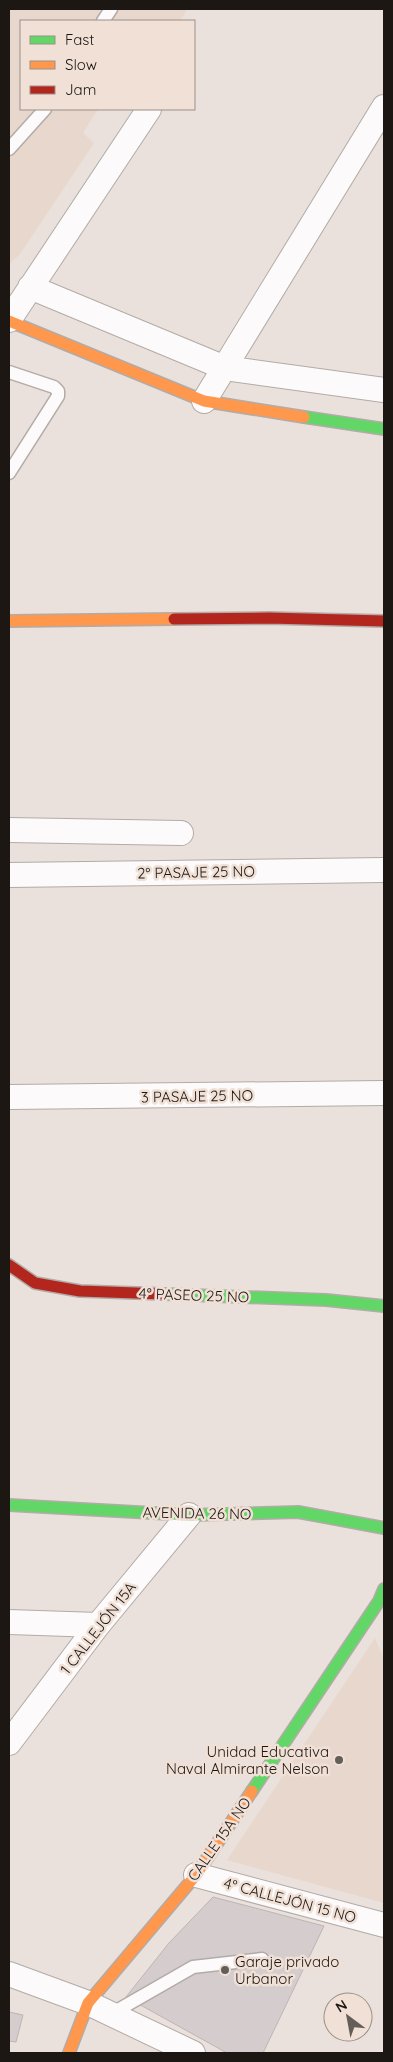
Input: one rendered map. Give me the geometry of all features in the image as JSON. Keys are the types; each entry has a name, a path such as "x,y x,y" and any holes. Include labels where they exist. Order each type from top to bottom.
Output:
{"street":[{"path":"204,401 226,368 384,107"},
{"path":"149,110 9,320 204,401 384,429"},
{"path":"30,287 226,368 384,390"},
{"path":"9,621 269,618 384,622"},
{"path":"9,830 181,832"},
{"name":"2° PASAJE 25 NO","path":"9,875 384,870"},
{"name":"3 PASAJE 25 NO","path":"9,1097 384,1093"},
{"name":"4° PASEO 25 NO","path":"9,1265 35,1283 80,1291 326,1300 384,1306"},
{"name":"AVENIDA 26 NO","path":"9,1505 189,1514 298,1512 384,1528"},
{"name":"1 CALLEJÓN 15A","path":"9,1743 98,1625 189,1514"},
{"name":"CALLE 15A NO","path":"69,2053 88,2003 196,1875 382,1601"},
{"path":"9,1622 98,1625"},
{"name":"4° CALLEJÓN 15 NO","path":"196,1875 384,1925"},
{"path":"9,1974 88,2003 193,2053"}],"lane":[{"path":"104,20 111,9"},
{"path":"9,149 44,110"},
{"path":"9,372 54,387 58,391 58,396 9,473"},
{"path":"111,2014 193,1967 262,1959"}],"shaded area":[{"path":"9,9 187,9 181,20 20,20 20,110 97,110 83,133 94,143 20,254 9,264"},
{"name":"Unidad Educativa Naval Almirante Nelson","path":"375,1638 384,1659 384,1903 227,1860"}],"building":[{"name":"Garaje privado Urbanor","path":"213,1897 324,1926 263,2053 227,2053 126,1997 169,1943"},
{"path":"9,2012 23,2015 16,2042 9,2041"}],"traffic: fast":[{"path":"304,417 384,429"},
{"path":"164,1294 326,1300 384,1306"},
{"path":"9,1505 189,1515 298,1512 384,1528"},
{"path":"252,1791 379,1601 384,1589"}],"traffic: slow":[{"path":"9,321 204,401 304,417"},
{"path":"9,621 174,619"},
{"path":"69,2053 88,2003 196,1875 252,1791"}],"traffic: jam":[{"path":"174,619 269,618 384,621"},
{"path":"9,1265 35,1283 80,1291 164,1294"}],"place":[{"name":"Unidad Educativa Naval Almirante Nelson","path":"339,1760"},
{"name":"Garaje privado Urbanor","path":"225,1970"}]}
